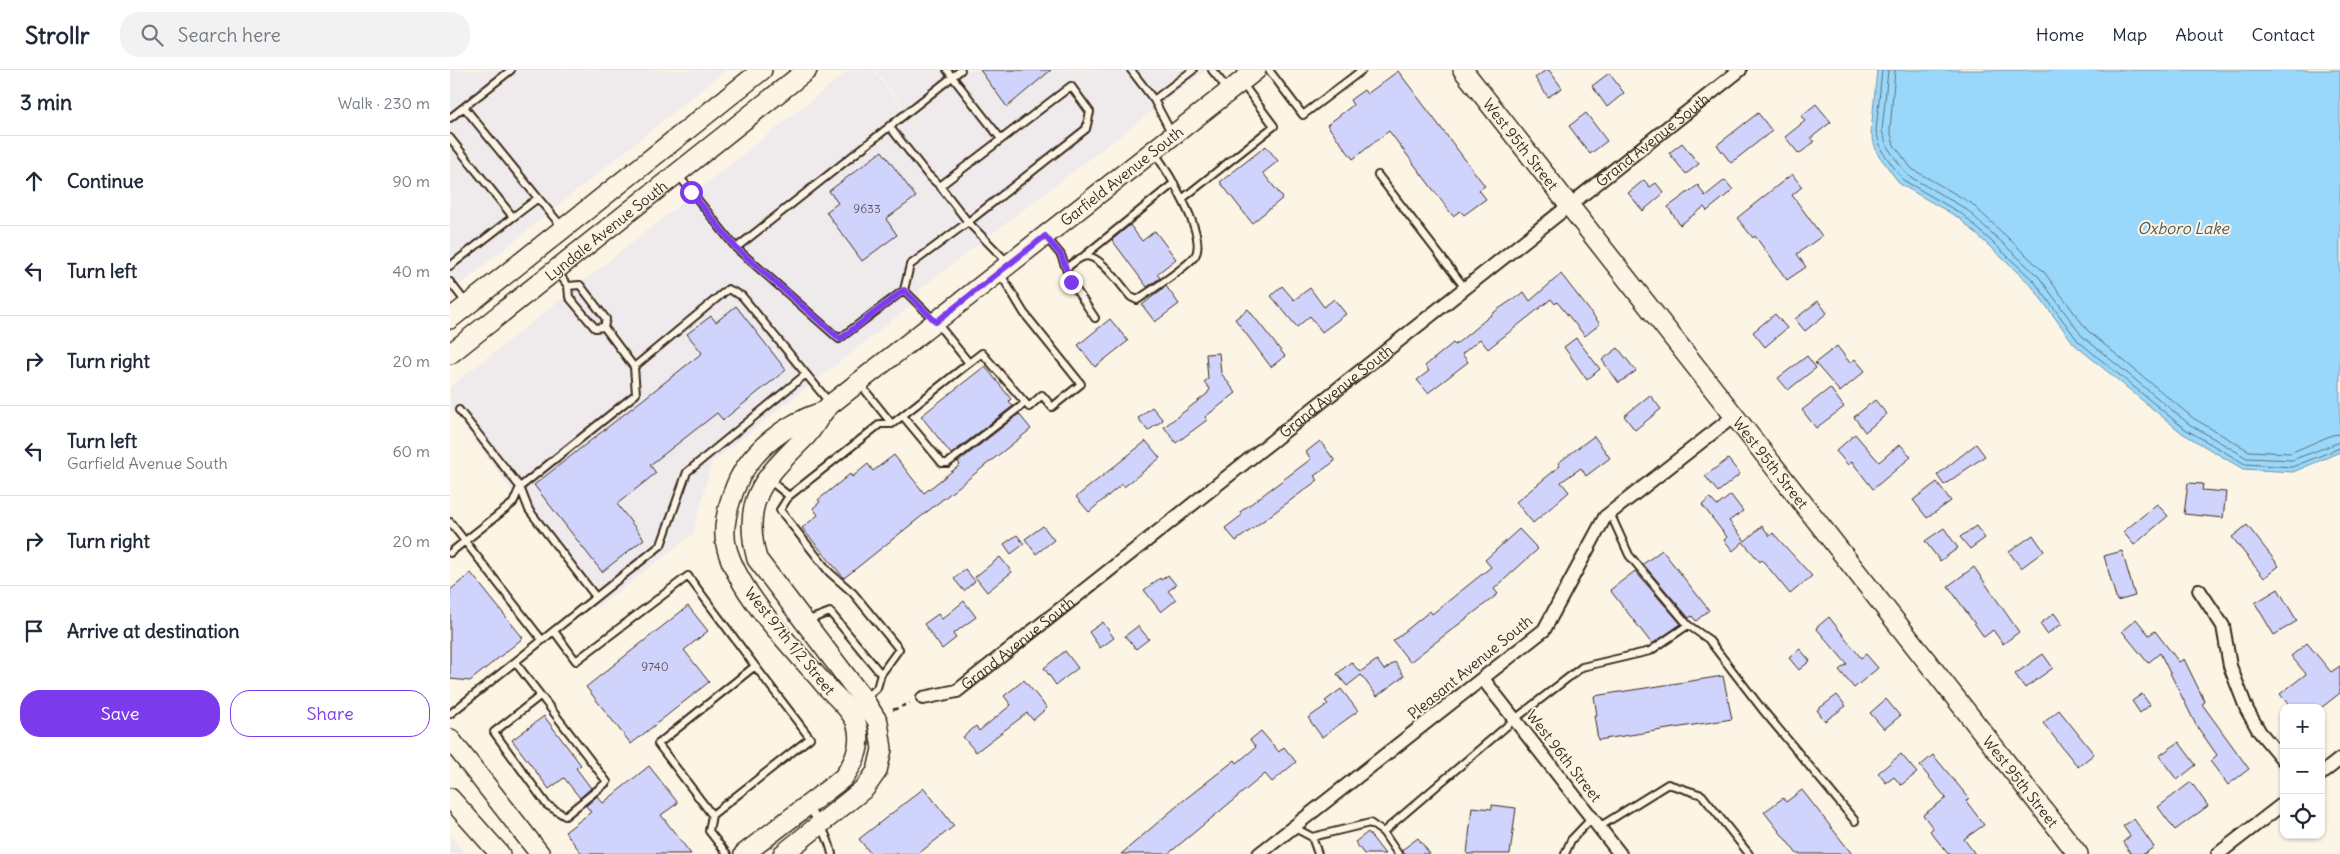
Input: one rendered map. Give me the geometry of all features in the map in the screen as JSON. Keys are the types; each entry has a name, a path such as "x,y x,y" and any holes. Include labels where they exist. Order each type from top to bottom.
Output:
{"street":[{"name":"Lyndale Avenue South","path":"450,354 807,70"},
{"name":"West 95th Street","path":"1463,70 2078,854"},
{"name":"Grand Avenue South","path":"924,698 957,691 1740,70"},
{"name":"Lyndale Avenue South","path":"450,319 757,72"},
{"name":"Garfield Avenue South","path":"753,511 758,492 766,478 809,432 827,408 1242,81"},
{"path":"677,173 685,131"},
{"path":"563,228 579,251"},
{"path":"540,246 556,270"},
{"path":"468,305 485,326"},
{"name":"Garfield Avenue South","path":"730,498 741,475 770,441 802,419 827,408"},
{"name":"Pleasant Avenue South","path":"1259,854 1544,630 1605,517 1734,416"},
{"name":"West 97th 1/2 Street","path":"730,498 726,523 726,548 748,591 784,638 855,720 860,738 852,766 843,778 807,806"},
{"name":"West 97th 1/2 Street","path":"753,511 751,536 757,559 864,700 878,722 882,749 877,771 864,788 821,824"},
{"path":"2199,590 2223,626 2230,666 2247,710 2280,756"},
{"path":"784,638 805,622"},
{"name":"West 96th Street","path":"1483,679 1620,854"},
{"path":"847,710 864,700"},
{"path":"450,739 540,854"},
{"path":"2325,771 2340,760"},
{"path":"450,798 500,854"},
{"path":"744,854 807,806"},
{"path":"2218,854 2280,806"},
{"path":"783,854 821,824"}],"lane":[{"path":"450,118 511,70"},
{"path":"947,70 1001,139"},
{"path":"736,248 960,70"},
{"path":"1131,70 1154,100 1173,135"},
{"path":"1154,100 1193,70"},
{"path":"1182,199 1274,126 1242,81 1212,70"},
{"path":"1269,70 1304,115 1362,70"},
{"path":"677,173 736,248 840,339 904,290 910,265 1086,129 1090,112 1072,86 940,186"},
{"path":"464,107 563,228"},
{"path":"864,700 877,688 881,674 899,649 853,593 829,572 780,510 789,496 880,424 892,424 982,353 1029,407 1042,395 1052,407 1081,384 1024,313 1004,268 940,186 927,174 889,126"},
{"path":"450,138 513,217"},
{"path":"1083,256 1089,256 1102,263 1131,297 1136,300 1156,288 1195,256 1198,244 1182,199 1174,182 1153,151"},
{"path":"1378,175 1464,288"},
{"path":"1066,268 1174,182"},
{"path":"450,266 538,198"},
{"path":"1045,236 1061,255 1071,282 1095,318"},
{"path":"556,270 568,286 569,297 595,328 604,327"},
{"path":"450,282 468,305"},
{"path":"568,286 580,285 606,319 604,327"},
{"path":"634,367 728,289 742,296 806,374 827,408"},
{"path":"904,290 936,322 969,364"},
{"path":"450,553 513,503 520,487 636,394 634,367 604,327"},
{"path":"450,714 661,545 687,472 806,374"},
{"path":"859,382 892,424"},
{"path":"903,416 942,463 948,463 1025,403"},
{"path":"458,410 520,487 529,510 596,597"},
{"path":"766,478 789,496"},
{"path":"1610,513 1629,554 1688,626 1708,639 1762,709 1855,821"},
{"path":"450,522 542,640"},
{"path":"554,631 576,661 688,576 810,738 712,815 709,830 727,854"},
{"path":"805,622 830,612 881,674"},
{"path":"1383,832 1514,719 1582,668 1650,651 1688,626"},
{"path":"515,662 607,782 565,816 547,805 494,732 540,696"},
{"path":"712,815 658,744 755,666"},
{"path":"1565,854 1571,840 1595,823 1668,784 1702,795 1749,854"},
{"path":"807,806 821,824 830,844 832,854"},
{"path":"1293,827 1312,837 1370,823 1383,832 1398,854"},
{"path":"1312,837 1318,854"}],"path":[{"path":"893,710 924,698"}],"shaded area":[{"path":"450,70 726,70 450,293"},
{"path":"849,70 873,70 929,142 875,70 1206,70 920,289 920,299 712,462 693,534 598,608 450,407 450,387"},
{"path":"450,835 465,854 450,854"}],"water":[{"name":"Oxboro Lake","path":"1877,70 2340,70 2340,452 2293,472 2243,469 2182,433 2074,344 2031,285 1959,218 1900,184 1877,153 1871,132"}],"building":[{"path":"980,70 1051,70 1007,107"},
{"path":"1549,70 1562,88 1548,97 1535,78"},
{"path":"1398,71 1485,186 1479,190 1486,199 1464,215 1460,211 1453,216 1389,131 1353,159 1327,125 1353,105 1350,100 1364,90 1367,94"},
{"path":"1609,73 1624,93 1607,107 1592,86"},
{"path":"1816,104 1831,122 1811,138 1814,142 1799,154 1785,137 1805,121 1801,116"},
{"path":"1586,113 1607,141 1590,154 1569,126"},
{"path":"1758,113 1772,131 1731,163 1717,145"},
{"path":"1682,143 1699,164 1686,174 1669,153"},
{"path":"1266,146 1278,161 1263,173 1283,198 1252,223 1220,182"},
{"path":"882,151 916,197 886,219 897,235 862,261 826,212 838,203 829,191"},
{"path":"1792,174 1802,187 1792,195 1822,236 1797,254 1806,267 1787,280 1755,236 1753,238 1737,218"},
{"path":"1644,180 1650,187 1656,183 1664,193 1643,211 1628,193"},
{"path":"1725,180 1733,190 1707,211 1704,207 1680,225 1668,207 1698,185 1705,196"},
{"path":"1130,225 1142,241 1155,231 1176,259 1157,274 1160,278 1147,287 1112,240"},
{"path":"1561,274 1600,324 1585,336 1557,302 1555,304 1551,299 1488,349 1480,339 1462,354 1468,362 1428,393 1417,380 1429,371 1425,366 1453,343 1455,345 1497,310 1524,292 1530,301"},
{"path":"1166,286 1179,304 1155,322 1142,305"},
{"path":"1282,286 1294,300 1310,288 1324,307 1334,299 1346,314 1322,332 1310,316 1297,327 1271,296"},
{"path":"1818,301 1827,313 1805,331 1795,319"},
{"path":"736,306 786,370 723,420 717,413 650,465 656,473 617,504 644,539 602,572 534,485 702,353 687,334 711,316 716,322"},
{"path":"1248,309 1285,356 1271,367 1235,319"},
{"path":"1775,314 1787,328 1765,347 1753,332"},
{"path":"1110,319 1128,341 1095,367 1078,345"},
{"path":"1576,338 1600,369 1587,380 1564,347"},
{"path":"1837,346 1850,363 1855,359 1865,371 1840,392 1815,363"},
{"path":"1618,348 1636,371 1619,383 1602,360"},
{"path":"1219,353 1221,373 1236,393 1205,417 1207,420 1176,443 1164,427 1207,394 1210,389 1204,382 1208,379 1206,354"},
{"path":"1807,356 1816,368 1788,390 1778,378"},
{"path":"985,366 1011,399 1009,401 1013,406 951,454 921,416"},
{"path":"1830,388 1844,407 1816,428 1802,410"},
{"path":"1650,395 1661,409 1635,430 1624,416"},
{"path":"1875,400 1887,414 1865,432 1854,417"},
{"path":"1152,407 1163,420 1148,431 1138,418"},
{"path":"1019,414 1031,429 844,578 802,528 818,515 813,508 820,502 818,500 850,474 852,477 868,464 873,471 894,455 924,493 960,465 958,462"},
{"path":"1855,434 1879,462 1900,444 1911,457 1873,489 1852,462 1848,465 1836,451"},
{"path":"1594,436 1610,458 1586,476 1581,468 1561,482 1569,492 1533,523 1516,502 1560,466 1558,463"},
{"path":"1146,441 1160,458 1124,487 1122,484 1089,512 1076,497"},
{"path":"1320,441 1335,461 1314,476 1318,480 1236,541 1225,528 1242,515 1240,512 1311,459 1306,452"},
{"path":"1976,444 1985,456 1944,485 1937,475"},
{"path":"1728,459 1740,474 1718,492 1705,476"},
{"path":"1937,482 1951,501 1927,518 1913,500"},
{"path":"2188,483 2203,484 2202,490 2226,492 2223,518 2184,514"},
{"path":"1731,495 1743,511 1729,521 1745,541 1762,526 1770,536 1773,533 1812,576 1790,594 1762,560 1760,562 1743,542 1733,551 1724,540 1727,537 1702,505 1710,498 1717,506"},
{"path":"2157,504 2168,516 2134,545 2123,532"},
{"path":"2247,525 2279,566 2264,578 2232,537"},
{"path":"1043,526 1054,540 1036,554 1025,539"},
{"path":"1976,526 1985,538 1970,549 1960,537"},
{"path":"1944,528 1958,548 1940,561 1925,541"},
{"path":"1519,529 1538,549 1494,589 1498,594 1410,662 1393,641 1430,611 1432,614 1491,567 1485,560"},
{"path":"1017,535 1024,544 1011,554 1004,544"},
{"path":"2033,535 2044,551 2021,568 2009,552"},
{"path":"1662,550 1709,610 1696,621 1692,616 1689,618 1643,564"},
{"path":"2122,551 2135,596 2117,601 2104,556"},
{"path":"1000,557 1012,572 987,592 975,577"},
{"path":"1974,567 2019,632 2003,644 1993,630 1984,637 1948,586"},
{"path":"965,569 975,581 964,591 954,579"},
{"path":"1635,571 1681,624 1652,644 1610,590"},
{"path":"471,573 523,638 470,681 450,679 450,590"},
{"path":"1168,575 1176,585 1168,591 1176,600 1161,612 1144,590 1160,578 1161,580"},
{"path":"2278,589 2297,621 2274,635 2255,603"},
{"path":"964,601 976,617 953,634 956,638 942,649 924,624 938,614 942,619"},
{"path":"688,606 708,631 684,650 709,682 631,744 586,687"},
{"path":"2054,613 2062,624 2047,634 2040,624"},
{"path":"1829,617 1861,658 1866,654 1878,668 1854,688 1839,670 1847,664 1816,628"},
{"path":"2136,619 2149,635 2155,631 2179,662 2184,659 2205,702 2202,704 2249,769 2228,785 2210,761 2217,755 2196,725 2160,653 2148,663 2122,631"},
{"path":"1103,622 1114,638 1100,648 1089,632"},
{"path":"1138,626 1149,639 1136,649 1125,636"},
{"path":"2307,643 2331,672 2340,666 2340,693 2325,705 2288,704 2280,694 2306,674 2291,656"},
{"path":"1800,649 1810,661 1799,670 1789,658"},
{"path":"1065,651 1078,668 1056,685 1044,668"},
{"path":"2043,654 2053,668 2025,688 2015,674"},
{"path":"1377,660 1384,670 1395,662 1404,676 1377,696 1361,675 1347,686 1337,674 1351,662 1360,672"},
{"path":"1723,676 1732,719 1598,740 1594,715 1597,715 1594,696"},
{"path":"1024,680 1047,708 1033,720 1027,713 976,752 963,737 976,726 979,731 1011,705 1004,696"},
{"path":"1341,689 1358,711 1322,737 1308,718 1328,704 1325,701"},
{"path":"2142,694 2150,705 2140,713 2132,701"},
{"path":"1837,695 1846,706 1825,721 1817,710"},
{"path":"1886,699 1900,716 1884,729 1870,713"},
{"path":"2059,710 2094,754 2078,767 2043,723"},
{"path":"544,716 581,765 576,768 591,788 580,798 564,778 549,789 512,740"},
{"path":"1261,731 1279,752 1284,747 1296,762 1272,782 1265,774 1168,854 1121,854 1184,800 1235,760 1237,763 1256,747 1250,740"},
{"path":"2179,742 2196,765 2177,780 2159,756"},
{"path":"1901,754 1917,773 1901,785 1894,777 1886,783 1878,773"},
{"path":"1933,755 1969,798 1966,801 1984,825 1964,839 1975,854 1948,854 1930,831 1933,828 1923,815 1946,798 1920,766"},
{"path":"649,766 678,803 661,815 691,854 582,854 565,832 591,812 586,806 597,796 603,803"},
{"path":"2191,782 2208,806 2175,830 2158,807"},
{"path":"924,788 954,826 918,854 871,854 859,839"},
{"path":"1802,790 1852,854 1797,854 1764,812 1783,798 1786,802"},
{"path":"1492,805 1516,808 1510,854 1467,854 1472,807 1492,809"},
{"path":"2134,819 2154,847 2144,854 2131,854 2123,842 2130,836 2123,826"},
{"path":"1368,832 1385,854 1364,854 1355,842"},
{"path":"1418,838 1430,854 1403,854 1402,850"}],"route":[{"path":"691,192 736,248 840,339 904,290 936,322 1045,236 1061,255 1071,282"}]}
